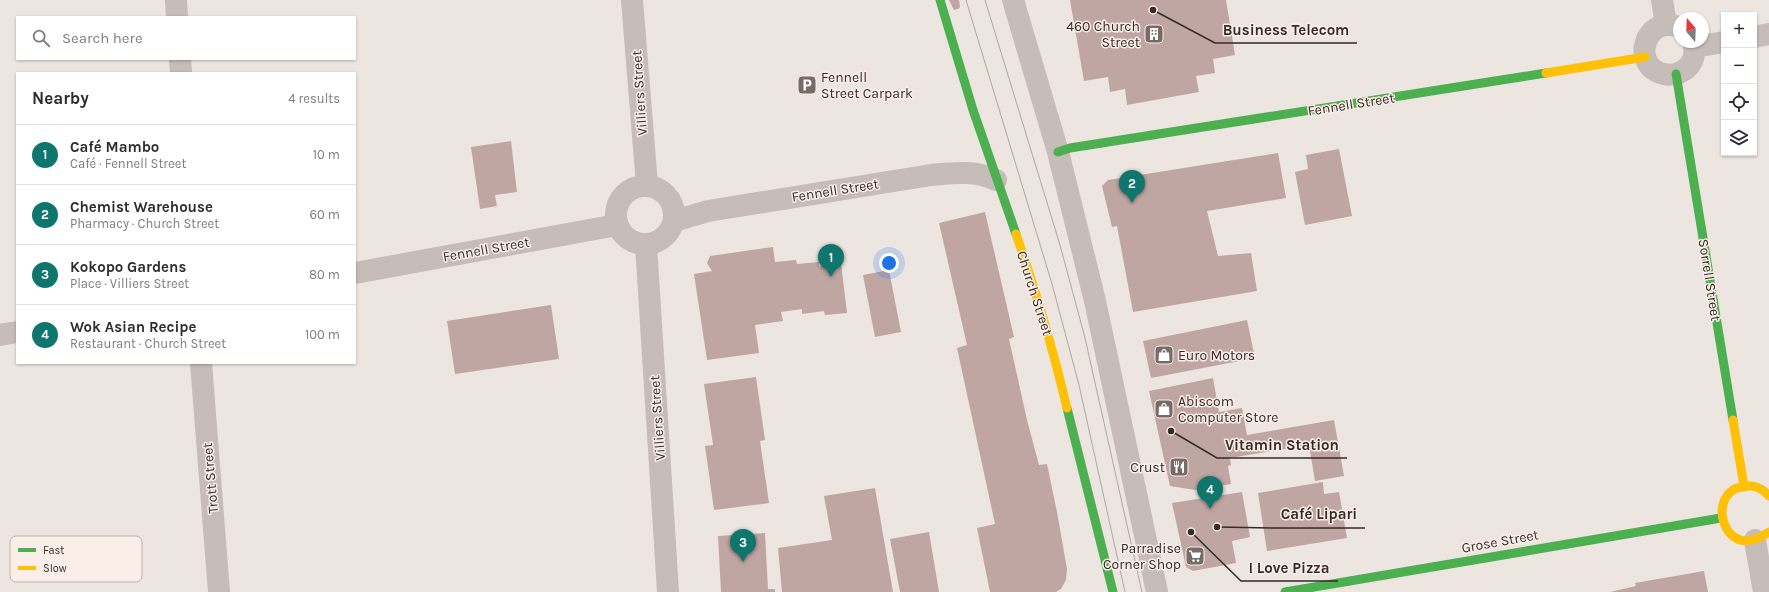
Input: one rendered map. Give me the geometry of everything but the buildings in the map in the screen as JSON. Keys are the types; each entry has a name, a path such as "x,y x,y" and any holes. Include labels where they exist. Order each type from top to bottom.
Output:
{"street":[{"path":"176,0 178,16"},
{"name":"Villiers Street","path":"632,0 647,185"},
{"name":"Church Street","path":"940,0 973,110 996,180 1035,288 1051,342 1113,592"},
{"path":"1013,0 1058,152 1095,301 1156,592"},
{"path":"1662,0 1673,26 1658,27 1648,36 1644,48 1645,56 1653,69 1660,73 1676,74 1690,64 1693,59 1694,48"},
{"path":"1757,36 1769,34"},
{"path":"1709,44 1721,42"},
{"name":"Fennell Street","path":"1058,152 1070,148 1645,56"},
{"path":"180,60 181,72"},
{"name":"Sorrell Street","path":"1676,74 1744,486"},
{"name":"Fennell Street","path":"674,221 708,211 895,180 960,172 980,174 996,180"},
{"path":"647,185 666,193 675,211 674,221 669,233 661,240 646,245 635,243 627,238 617,225 615,215 617,205 629,190 647,185"},
{"name":"Fennell Street","path":"356,274 617,225"},
{"name":"Villiers Street","path":"646,245 668,592"},
{"path":"0,335 16,332"},
{"name":"Trott Street","path":"201,364 219,592"},
{"path":"1764,592 1762,536 1739,540 1730,535 1724,527 1721,518 1722,506 1727,496 1734,490 1744,486 1755,486 1765,491 1769,496"},
{"name":"Grose Street","path":"1285,592 1721,518"}],"tram line":[{"path":"966,0 1052,284 1079,385 1125,592"},
{"path":"985,0 1060,245 1085,338 1142,592"}],"traffic: fast":[{"path":"940,0 973,110 1016,234"},
{"path":"1058,152 1070,148 1546,73"},
{"path":"1676,74 1733,420"},
{"path":"1067,408 1113,592"},
{"path":"1285,592 1721,518"}],"traffic: slow":[{"path":"1546,73 1645,57"},
{"path":"1016,234 1044,320 1067,408"},
{"path":"1733,420 1744,486"},
{"path":"1769,496 1761,489 1755,487 1740,487 1733,490 1726,497 1722,514 1728,531 1735,537 1743,540 1752,540 1769,532"}],"place":[{"name":"Business Telecom","path":"1153,10"},
{"name":"460 Church Street","path":"1154,34"},
{"name":"Fennell Street Carpark","path":"807,85"},
{"name":"Chemist Warehouse","path":"1132,203"},
{"name":"Café Mambo","path":"831,277"},
{"name":"Euro Motors","path":"1164,355"},
{"name":"Abiscom Computer Store","path":"1164,409"},
{"name":"Vitamin Station","path":"1171,431"},
{"name":"Crust","path":"1179,467"},
{"name":"Wok Asian Recipe","path":"1210,509"},
{"name":"Café Lipari","path":"1217,527"},
{"name":"I Love Pizza","path":"1191,532"},
{"name":"Parradise Corner Shop","path":"1195,556"},
{"name":"Kokopo Gardens","path":"743,562"}]}
